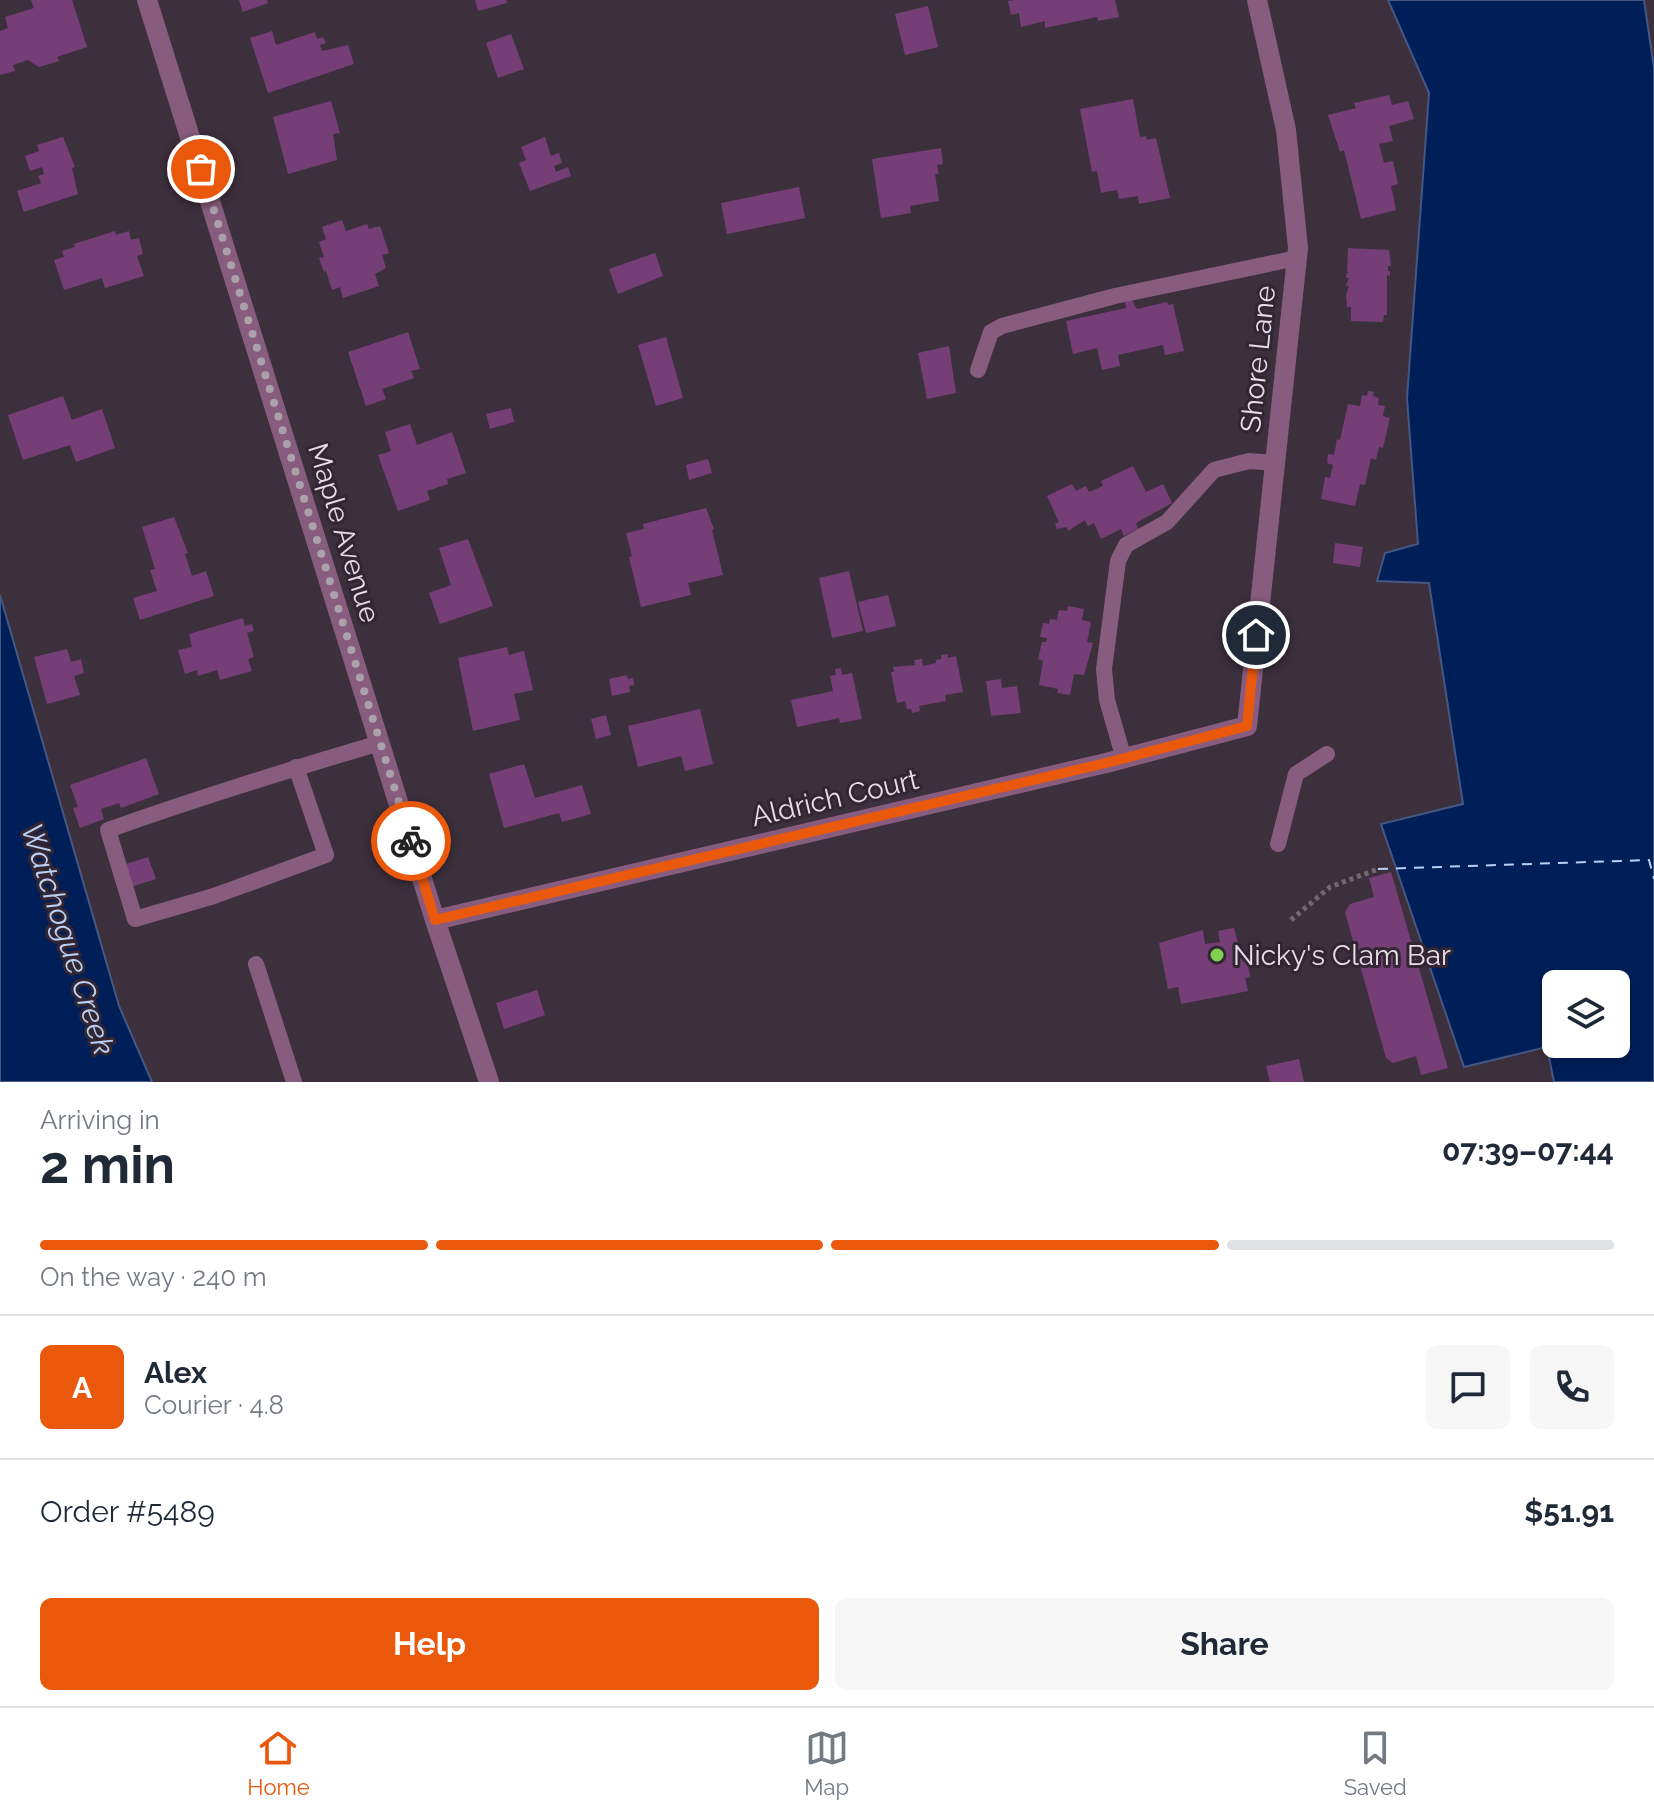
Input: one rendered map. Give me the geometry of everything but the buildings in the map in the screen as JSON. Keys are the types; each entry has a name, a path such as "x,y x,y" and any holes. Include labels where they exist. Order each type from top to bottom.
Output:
{"street":[{"name":"Maple Avenue","path":"147,0 435,920 489,1082"},
{"name":"Shore Lane","path":"1247,726 1297,258 1286,130 1257,0"},
{"name":"Aldrich Court","path":"435,920 1124,759 1247,726"}],"lane":[{"path":"978,370 991,332 1002,326 1115,296 1297,258"},
{"path":"1124,759 1107,700 1104,669 1118,561 1126,545 1167,522 1214,470 1249,461 1275,463"},
{"path":"296,767 326,855 214,896 135,919 108,830 296,767 380,743"},
{"path":"1278,844 1296,774 1327,754"},
{"path":"256,964 294,1082"}],"path":[{"path":"1291,920 1330,887 1378,869"}],"water":[{"path":"1388,0 1644,0 1654,68 1654,1082 1554,1082 1549,1058 1630,1058 1630,970 1542,970 1542,1048 1464,1067 1381,824 1463,804 1429,583 1377,581 1385,553 1418,544 1407,398 1429,93"},
{"name":"Watchogue Creek","path":"0,595 119,1006 152,1082 0,1082"}],"ferry route":[{"path":"1378,869 1649,860 1654,879"}],"way so far":[{"path":"201,169 411,841"}],"place":[{"name":"Nicky's Clam Bar","path":"1217,955"}],"route":[{"path":"411,841 435,920 1106,763 1247,726 1256,635"}]}
